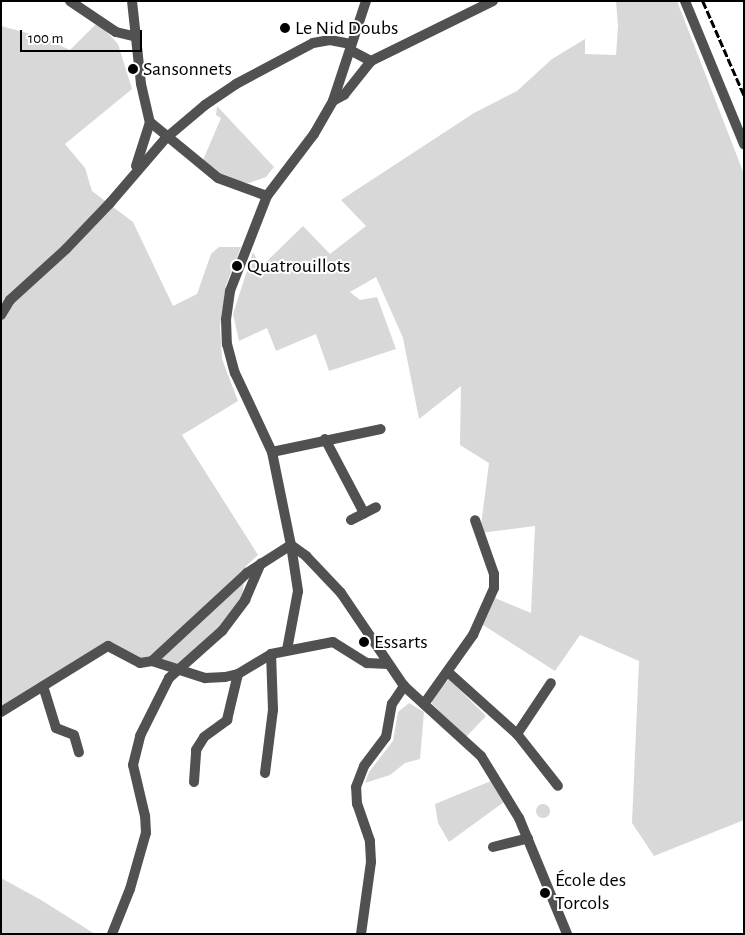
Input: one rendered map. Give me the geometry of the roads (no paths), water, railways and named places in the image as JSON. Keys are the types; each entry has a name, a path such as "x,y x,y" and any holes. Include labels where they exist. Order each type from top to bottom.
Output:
{"street":[{"path":"70,1 116,32 134,36"},
{"path":"132,1 134,36 150,122 136,169"},
{"path":"287,650 298,591 291,545 272,452 235,372 227,344 226,319 230,292 267,196 314,134 333,101 366,1"},
{"path":"333,101 344,95 372,61 493,1"},
{"path":"685,1 744,144"},
{"path":"1,315 10,300 66,249 110,203 136,169 166,138 236,84 294,52 321,40 350,47 372,61"},
{"path":"150,122 166,138 218,178 267,196"},
{"path":"272,452 325,439 381,429"},
{"path":"325,439 364,513"},
{"path":"351,520 376,507"},
{"path":"424,704 449,673 473,635 494,588 494,574 474,520"},
{"path":"152,661 261,563 291,545"},
{"path":"291,545 306,556 341,592 404,686 481,756 528,838 567,934"},
{"path":"112,934 130,889 146,833 146,816 134,765 137,745 169,678 222,632 245,600 261,563"},
{"path":"1,712 108,646 140,663 152,661 205,678 238,674 271,654 287,650 310,649 332,642 367,663 388,664"},
{"path":"265,773 273,710 271,654"},
{"path":"449,673 517,734 558,786"},
{"path":"194,782 196,750 204,737 227,720 238,674"},
{"path":"517,734 551,683"},
{"path":"43,686 56,728 74,735 79,752"},
{"path":"362,934 371,862 370,841 357,804 356,787 364,766 386,737 392,704 404,686"},
{"path":"493,847 528,838"}],"railway":[{"path":"703,1 744,95"}],"place":[{"name":"Le Nid Doubs","path":"285,28"},
{"name":"Sansonnets","path":"133,69"},
{"name":"Quatrouillots","path":"237,266"},
{"name":"Essarts","path":"364,642"},
{"name":"École des Torcols","path":"545,893"}]}
